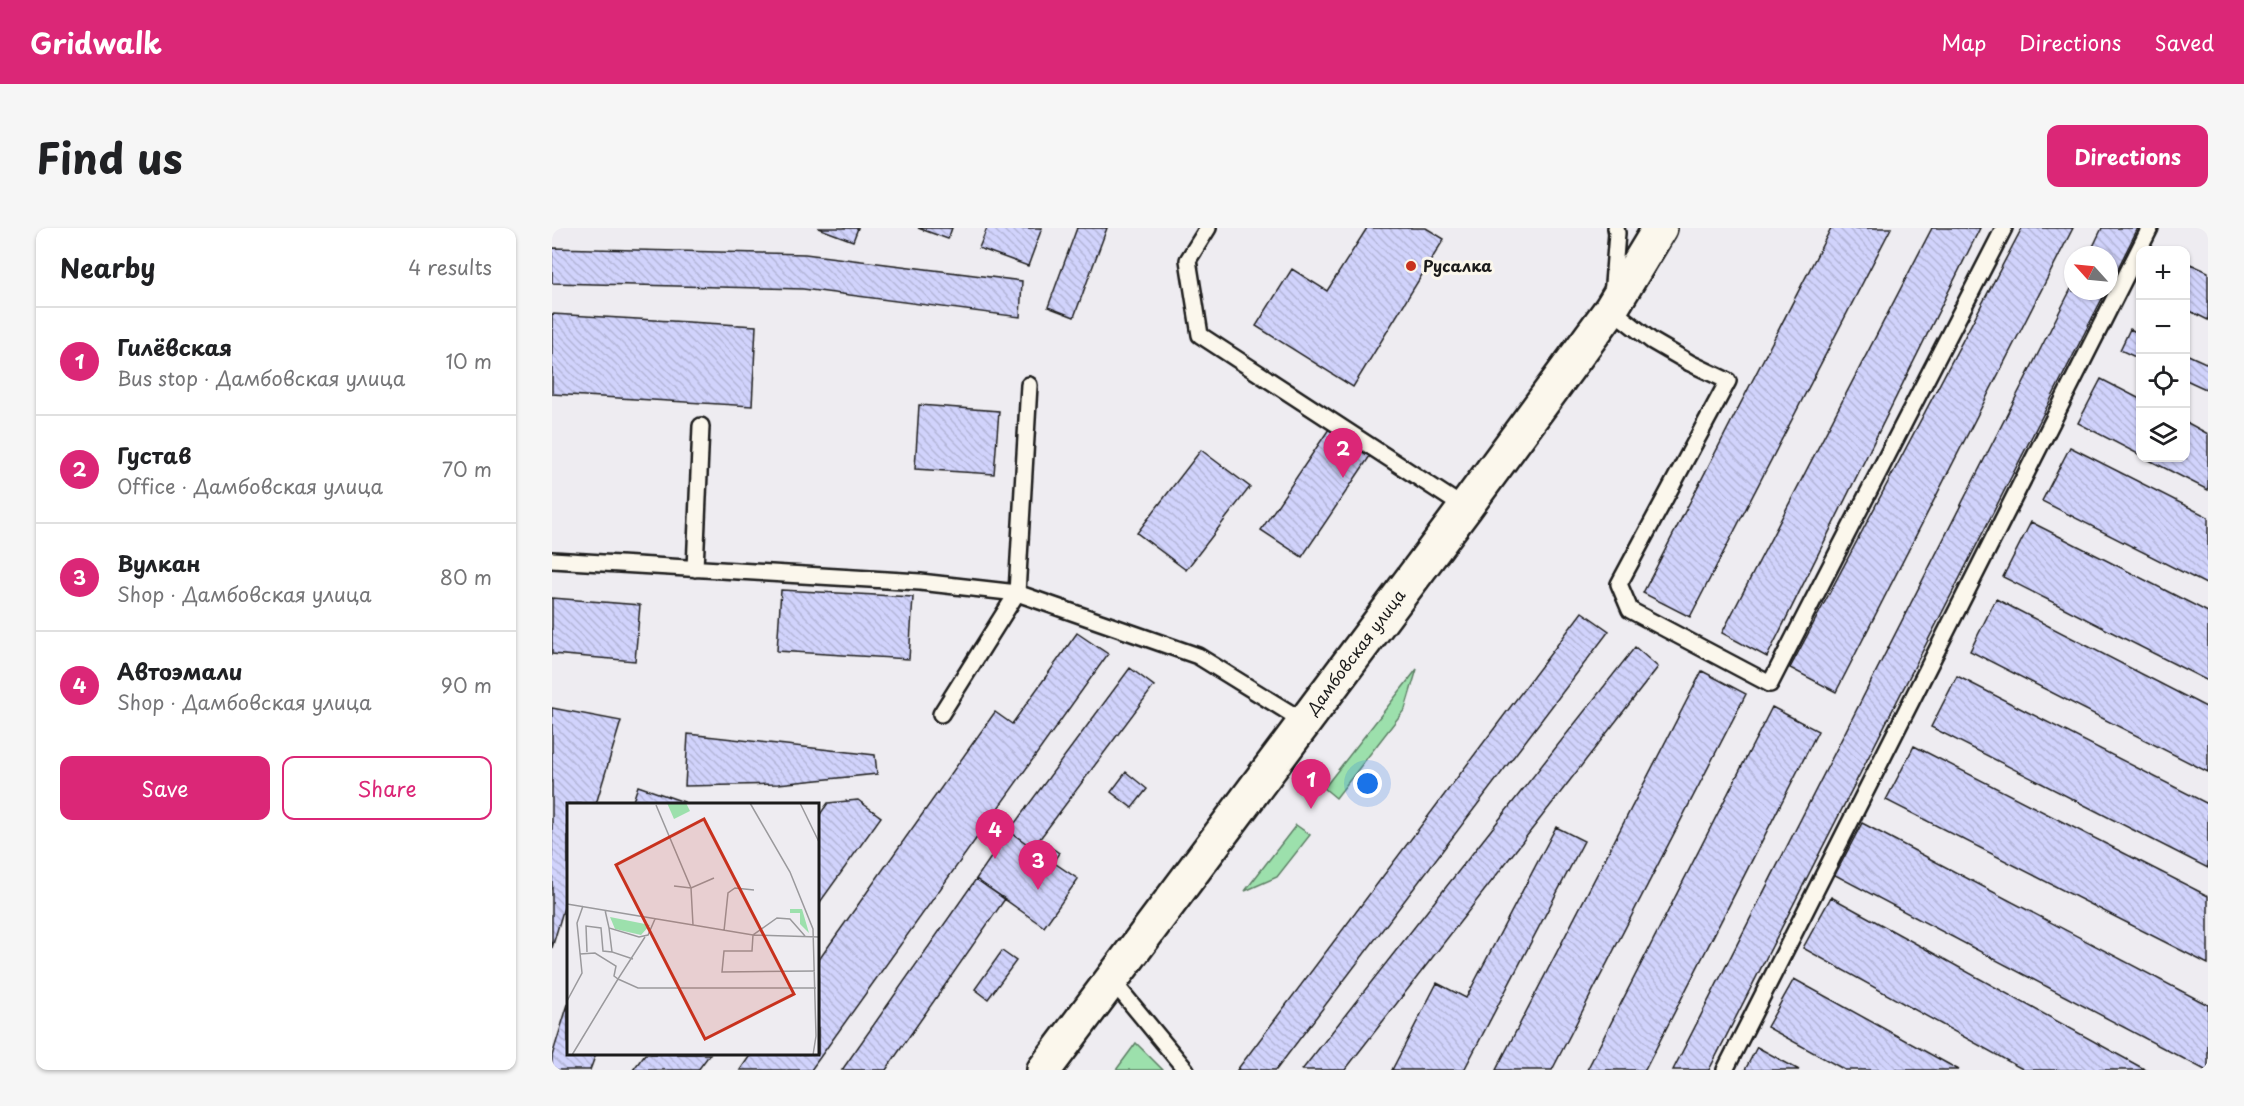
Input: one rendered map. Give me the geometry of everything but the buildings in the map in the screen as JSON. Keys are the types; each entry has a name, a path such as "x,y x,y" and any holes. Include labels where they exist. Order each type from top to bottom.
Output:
{"main road":[{"name":"Дамбовская улица","path":"1044,1070 1303,721 1465,508 1611,309 1660,228"}],"lane":[{"path":"1208,228 1188,260 1200,335 1465,508"},
{"path":"1616,228 1611,309 1652,341 1728,381 1619,584 1630,610 1770,684 2004,228"},
{"path":"1725,1070 2150,228"},
{"path":"941,714 1017,593 1029,385"},
{"path":"695,568 701,426"},
{"path":"552,560 920,582 1017,593 1198,656 1303,721"},
{"path":"1111,979 1186,1070"}],"green space":[{"path":"1417,669 1405,709 1336,798 1324,788"},
{"path":"1296,825 1310,835 1277,877 1245,891"},
{"path":"1136,1043 1163,1070 1116,1070"}],"place":[{"name":"Русалка","path":"1411,266"},
{"name":"Густав","path":"1343,478"},
{"name":"Гилёвская","path":"1311,809"},
{"name":"Автоэмали","path":"995,859"},
{"name":"Вулкан","path":"1038,890"}]}
